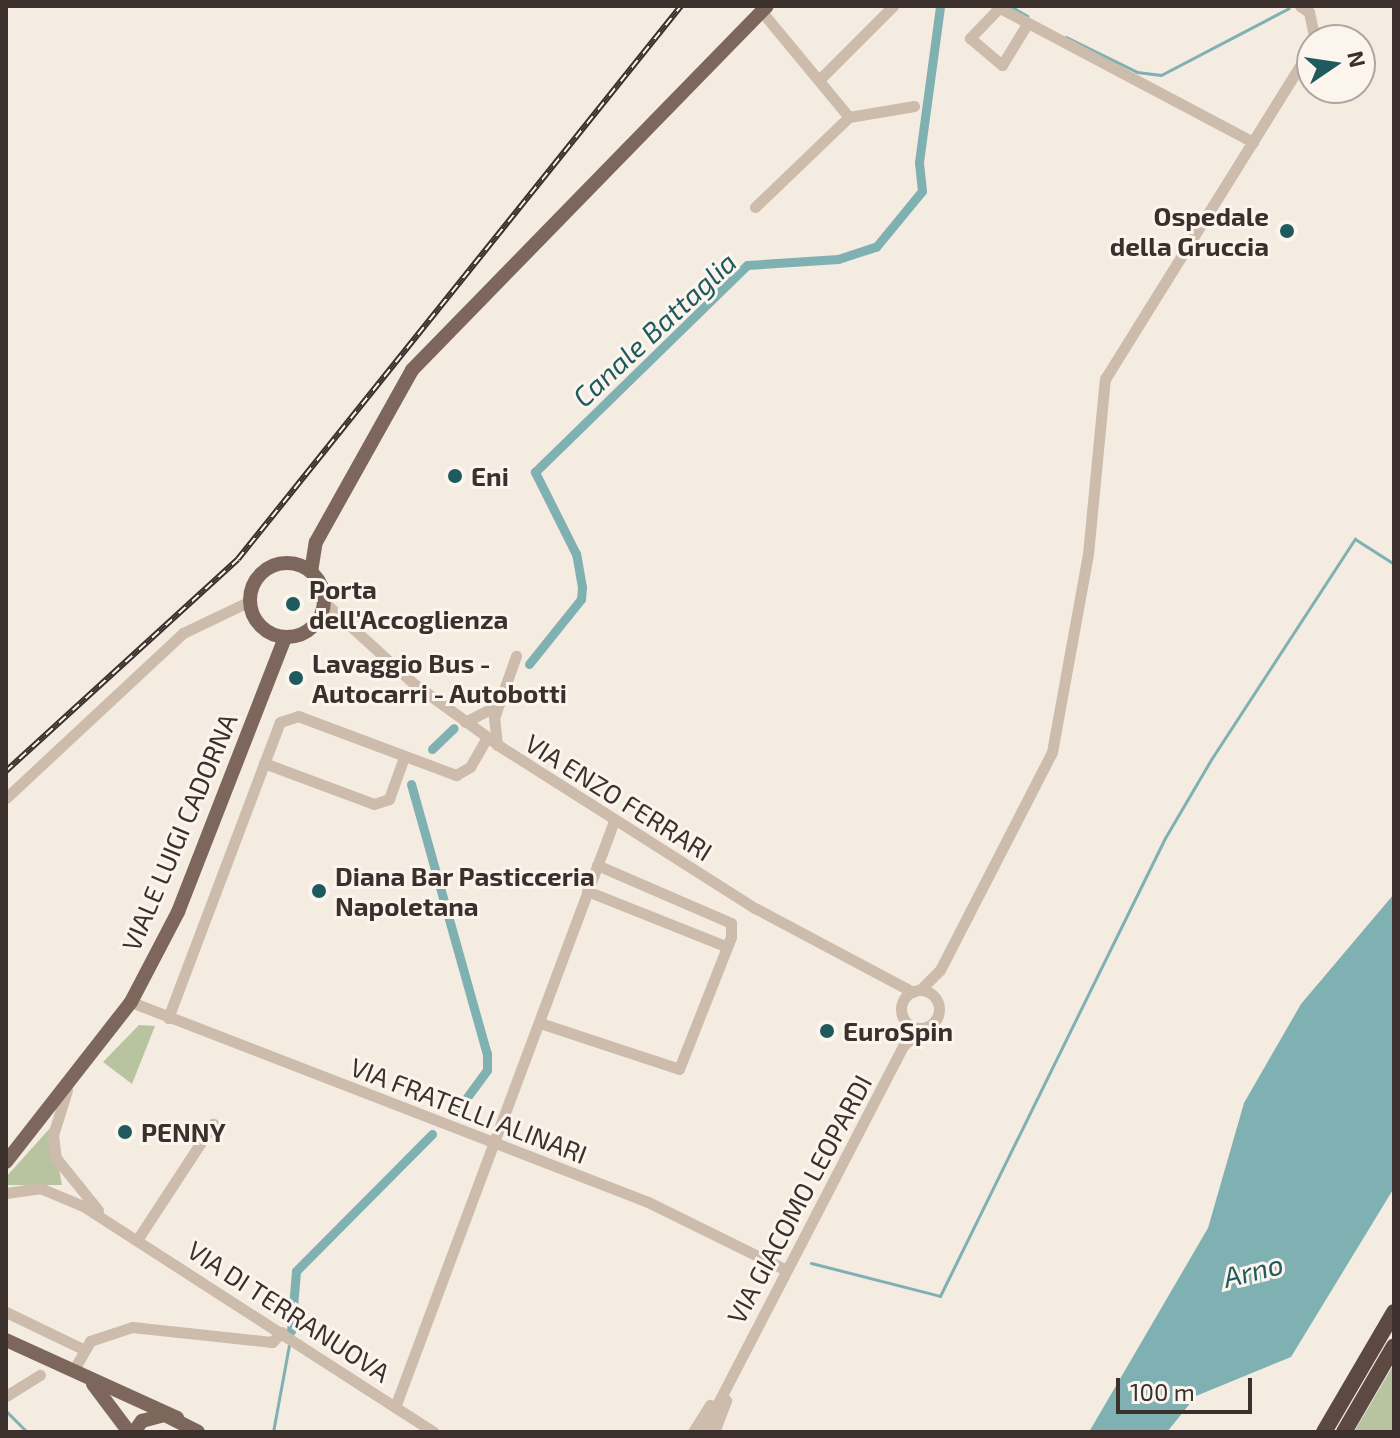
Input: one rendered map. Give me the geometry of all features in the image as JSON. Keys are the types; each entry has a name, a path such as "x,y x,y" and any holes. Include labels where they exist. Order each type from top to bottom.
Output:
{"highway":[{"path":"1324,1432 1394,1312"},
{"path":"1344,1432 1394,1346"}],"main road":[{"path":"316,542 311,572 324,602 319,619 285,637 267,631 250,601 258,577 292,563 316,542 412,370 764,9"},
{"path":"292,563 311,572"},
{"name":"VIALE LUIGI CADORNA","path":"267,631 272,669"},
{"name":"VIALE LUIGI CADORNA","path":"8,1155 67,1090 131,1002 178,912 285,637"},
{"path":"6,1340 177,1418 198,1432"},
{"path":"79,1374 131,1432 147,1419 177,1418"}],"street":[{"path":"821,78 893,6"},
{"path":"1027,24 1002,65 970,38 998,7 1253,142"},
{"path":"764,9 849,117"},
{"name":"VIA GIACOMO LEOPARDI","path":"703,1432 903,1046 936,1019 935,998 940,970 1052,752 1088,554 1105,379 1296,72"},
{"path":"755,207 849,117 914,106"},
{"path":"6,798 183,633 250,601"},
{"name":"VIA ENZO FERRARI","path":"324,602 465,722 492,741 614,821 883,979 916,991"},
{"path":"319,619 349,626"},
{"path":"168,1018 264,763 288,716 404,757 464,774 492,741 498,705 516,656"},
{"path":"465,722 498,705"},
{"path":"264,763 374,804 389,799 404,757"},
{"path":"395,1407 496,1145 614,821"},
{"path":"540,1023 679,1069 725,946 731,923 597,865"},
{"path":"587,891 725,946"},
{"name":"VIA GIACOMO LEOPARDI","path":"903,1046 903,1013 916,991 940,970"},
{"path":"883,979 903,1013 922,1028"},
{"path":"916,991 935,998"},
{"name":"VIA FRATELLI ALINARI","path":"131,1002 648,1202 786,1270"},
{"name":"VIA DI TERRANUOVA","path":"67,1090 53,1135 56,1158 120,1229"},
{"path":"137,1240 213,1124"},
{"name":"VIA DI TERRANUOVA","path":"6,1193 53,1191 120,1229 434,1432"},
{"path":"6,1312 83,1349 132,1327 272,1342 282,1332"},
{"path":"79,1374 83,1349"},
{"name":"VIA GIACOMO LEOPARDI","path":"693,1432 734,1373"},
{"name":"VIA GIACOMO LEOPARDI","path":"714,1432 734,1373"},
{"path":"6,1396 40,1375"}],"green space":[{"path":"139,1025 155,1026 132,1084 103,1062"},
{"path":"51,1127 62,1185 6,1185 6,1177"},
{"path":"1394,1364 1394,1432 1354,1432"}],"water":[{"name":"Arno","path":"1394,894 1394,1188 1291,1357 1196,1396 1167,1432 1089,1432 1208,1228 1244,1103 1301,1004"}],"waterway":[{"name":"Canale Battaglia","path":"529,664 581,599 582,587 576,554 535,472 747,265 838,259 876,247 922,191 919,162 940,6"},
{"path":"1010,6 1027,16"},
{"path":"1066,37 1137,72 1161,75 1289,8"},
{"path":"811,1263 940,1296 1165,838 1212,758 1355,539 1394,564"},
{"name":"Canale Battaglia","path":"432,749 454,728"},
{"path":"411,784 487,1054 487,1070 457,1111"},
{"path":"291,1331 296,1271 432,1134"},
{"path":"273,1432 289,1345"},
{"path":"6,1411 27,1432"}],"railway":[{"path":"6,771 238,559 681,6"}],"place":[{"name":"Ospedale della Gruccia","path":"1287,231"},
{"name":"Eni","path":"455,476"},
{"name":"Porta dell'Accoglienza","path":"293,604"},
{"name":"Lavaggio Bus - Autocarri - Autobotti","path":"296,678"},
{"name":"Diana Bar Pasticceria Napoletana","path":"319,891"},
{"name":"EuroSpin","path":"827,1031"},
{"name":"PENNY","path":"125,1132"}]}
